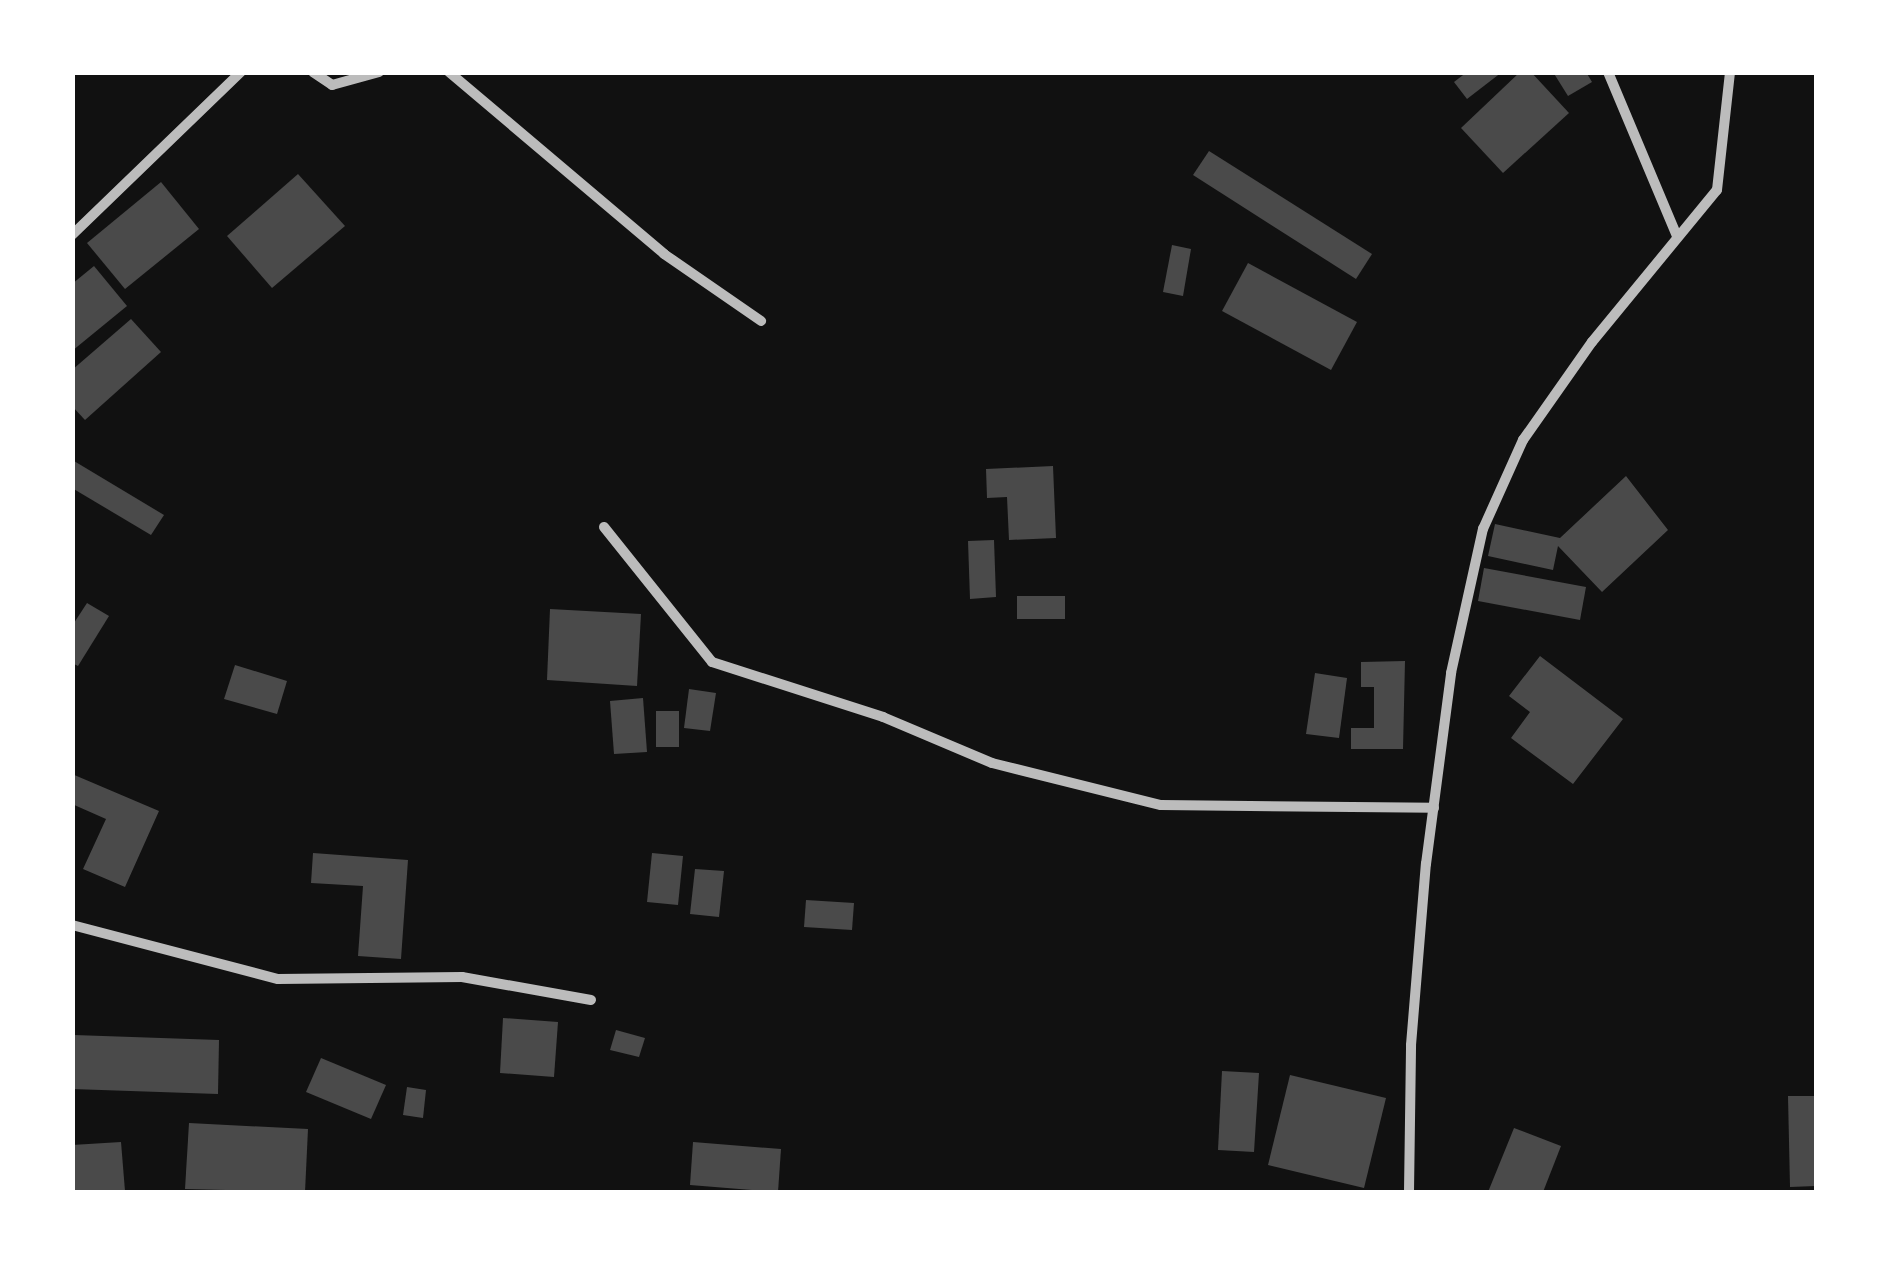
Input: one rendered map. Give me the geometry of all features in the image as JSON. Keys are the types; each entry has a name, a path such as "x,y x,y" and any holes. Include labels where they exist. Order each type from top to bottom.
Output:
{"street":[{"path":"72,236 241,72"},
{"path":"312,72 332,85 378,72"},
{"path":"449,72 664,254 761,321"},
{"path":"1608,72 1677,236"},
{"path":"1410,1192 1410,1045 1434,808 1451,673 1483,530 1523,440 1677,236 1717,190 1730,72"},
{"path":"604,528 712,662 883,717 992,762 1161,805 1434,808"},
{"path":"72,924 278,979 462,976 591,1000"}],"building":[{"path":"1467,72 1502,72 1467,99 1454,82"},
{"path":"1520,72 1531,72 1569,113 1503,173 1461,128"},
{"path":"1553,72 1586,72 1592,82 1568,96"},
{"path":"1209,151 1372,254 1356,279 1193,175"},
{"path":"298,174 345,226 272,288 227,236"},
{"path":"161,182 199,229 125,289 87,243"},
{"path":"1172,245 1191,249 1183,296 1163,292"},
{"path":"1248,263 1357,322 1331,370 1222,311"},
{"path":"94,266 127,306 72,351 72,284"},
{"path":"131,319 161,352 85,420 72,406 72,370"},
{"path":"74,461 164,515 151,535 72,488"},
{"path":"1053,466 1056,538 1009,540 1007,497 987,498 986,469"},
{"path":"1626,476 1668,530 1602,592 1558,546 1553,570 1488,556 1495,524 1560,538"},
{"path":"994,540 996,597 970,599 968,541"},
{"path":"1484,568 1586,587 1580,620 1478,601"},
{"path":"1017,596 1065,596 1065,619 1017,619"},
{"path":"87,603 109,616 78,666 72,663 72,626"},
{"path":"550,609 641,614 637,686 547,680"},
{"path":"1540,656 1623,719 1573,784 1511,738 1530,712 1509,696"},
{"path":"1405,661 1403,749 1351,749 1351,728 1374,728 1374,687 1361,687 1361,662"},
{"path":"235,665 287,681 277,714 224,699"},
{"path":"1315,673 1347,678 1339,738 1306,734"},
{"path":"689,689 716,693 710,731 684,728"},
{"path":"643,698 647,752 614,754 610,701"},
{"path":"656,711 679,711 679,747 656,747"},
{"path":"72,774 159,811 125,887 83,869 106,819 72,804"},
{"path":"313,853 408,860 401,959 358,956 363,886 311,883"},
{"path":"652,853 683,856 678,905 647,902"},
{"path":"695,869 724,871 719,917 690,914"},
{"path":"806,900 854,903 852,930 804,927"},
{"path":"503,1018 558,1022 554,1077 500,1073"},
{"path":"616,1030 645,1038 639,1057 610,1050"},
{"path":"74,1035 219,1040 218,1094 72,1089"},
{"path":"321,1058 386,1085 371,1119 306,1092"},
{"path":"1222,1071 1259,1073 1254,1152 1218,1150"},
{"path":"1290,1075 1386,1098 1364,1188 1268,1165"},
{"path":"407,1087 426,1090 423,1118 403,1115"},
{"path":"1788,1096 1816,1096 1816,1186 1790,1187"},
{"path":"189,1123 308,1129 305,1192 185,1189"},
{"path":"1514,1128 1561,1146 1543,1192 1488,1192"},
{"path":"121,1142 125,1191 72,1192 72,1145"},
{"path":"693,1142 781,1149 778,1192 690,1185"}]}
